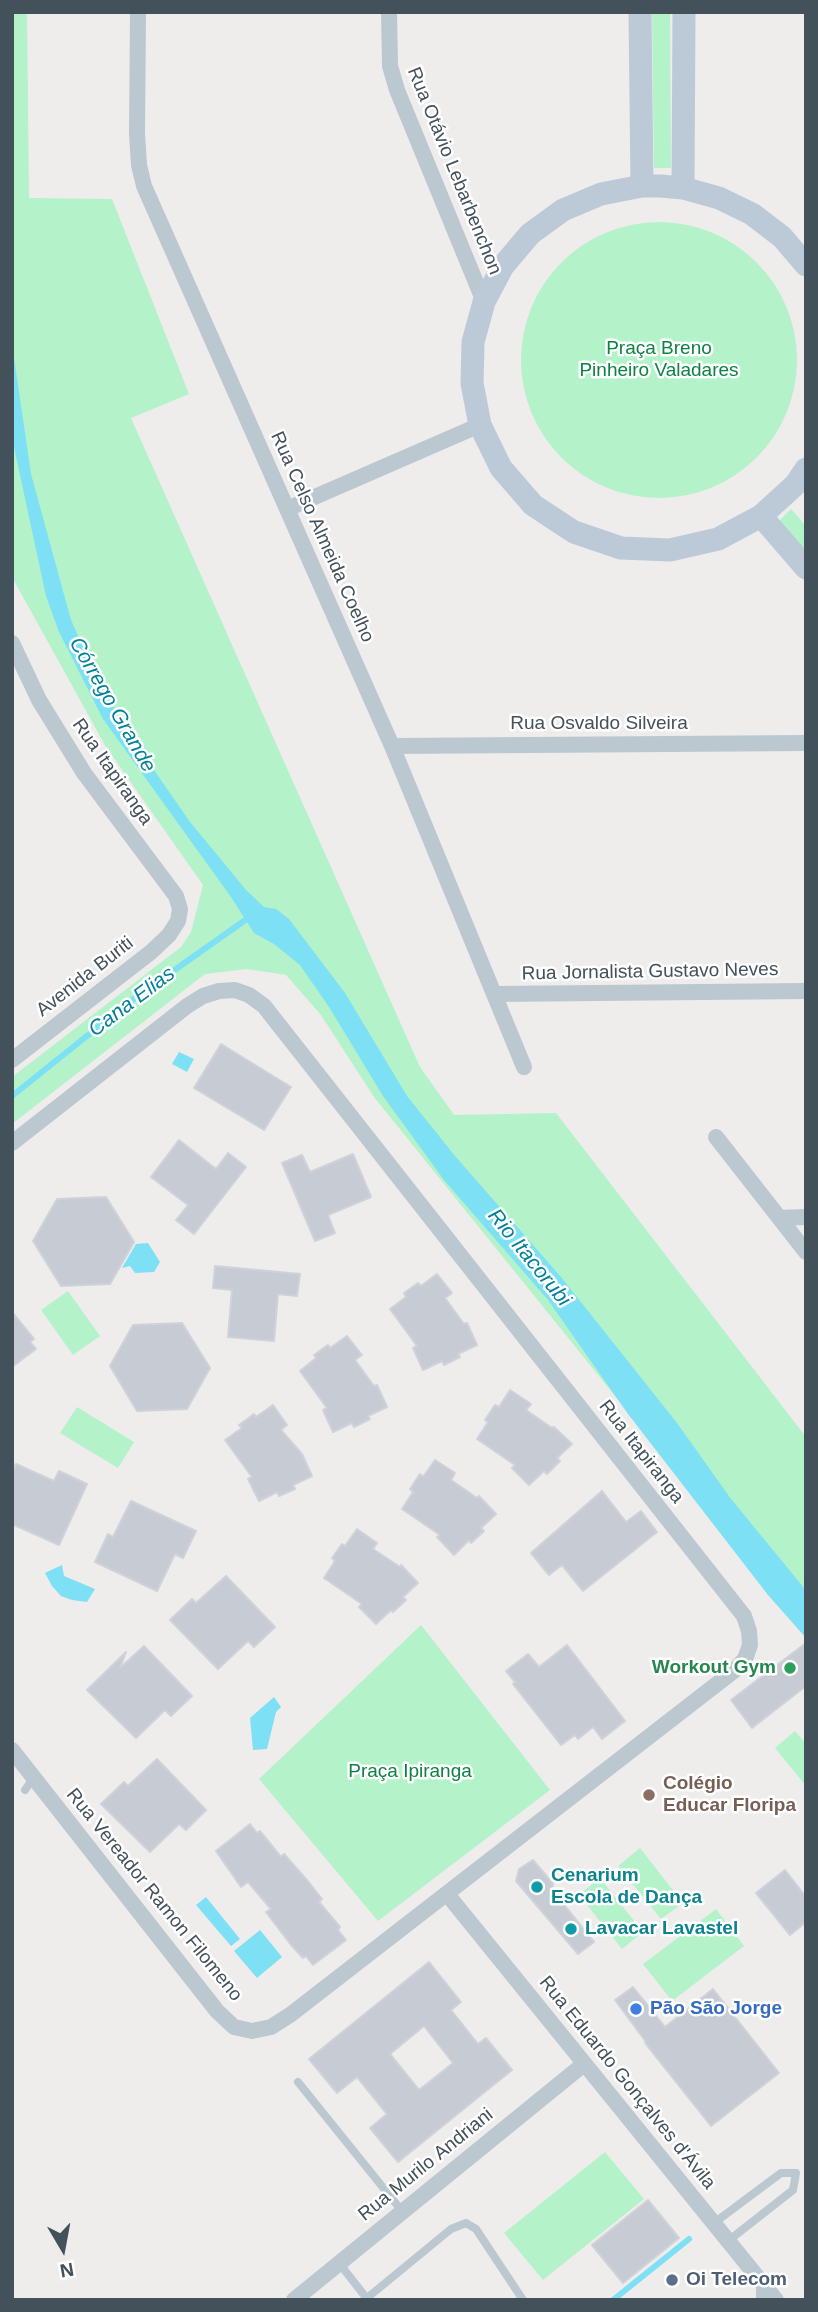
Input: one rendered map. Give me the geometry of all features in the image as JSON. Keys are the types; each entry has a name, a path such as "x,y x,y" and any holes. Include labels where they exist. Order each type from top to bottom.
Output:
{"street":[{"name":"Rua Celso Almeida Coelho","path":"138,12 137,134 139,165 144,186 392,746 524,1067"},
{"name":"Rua Otávio Lebarbenchon","path":"389,12 390,66 397,90 484,302"},
{"path":"640,12 642,186"},
{"path":"683,188 684,12"},
{"path":"802,483 761,516 718,539 670,550 621,548 609,544 574,532 533,505 501,468 480,425 472,370 473,342 484,302 503,266 530,234 563,210 601,194 642,186 683,188 719,198 752,214 782,237 806,265"},
{"path":"287,509 480,425"},
{"path":"761,516 806,568"},
{"name":"Rua Itapiranga","path":"12,643 39,700 84,773 176,896 180,909 178,921"},
{"name":"Rua Osvaldo Silveira","path":"392,746 806,743"},
{"name":"Avenida Buriti","path":"12,1060 151,953 169,935 178,921"},
{"name":"Rua Itapiranga","path":"12,1143 187,1006 211,994 235,990 249,995 264,1006 744,1616 750,1645 746,1659 735,1670 447,1894"},
{"name":"Rua Jornalista Gustavo Neves","path":"495,995 806,991"},
{"path":"716,1138 806,1252"},
{"path":"779,1218 806,1217"},
{"name":"Rua Vereador Ramon Filomeno","path":"12,1750 29,1784 217,2011 234,2026 252,2031 271,2027 281,2021 447,1894"},
{"name":"Rua Eduardo Gonçalves d'Ávila","path":"447,1894 776,2300"},
{"name":"Rua Murilo Andriani","path":"294,2300 584,2064"}],"lane":[{"path":"298,2082 402,2211"},
{"path":"714,2223 781,2173 796,2173 793,2190 728,2241"},
{"path":"338,2263 368,2299 452,2229 466,2223 476,2229 523,2300"},
{"path":"760,2280 760,2300"}],"green space":[{"path":"12,12 27,12 29,198 112,199 189,394 131,418 420,1067 454,1115 556,1113 806,1437 806,1633 374,1097 321,1015 286,975 247,969 205,974 12,1124 12,1077 181,947 191,932 203,885 106,747 12,577"},
{"path":"652,12 670,12 671,168 654,168"},
{"name":"Praça Breno Pinheiro Valadares","path":"645,222 673,222 699,227 724,238 747,253 766,272 781,295 792,320 797,360 795,387 787,413 774,437 757,458 736,475 699,493 673,498 645,498 619,493 594,482 571,467 552,448 537,425 526,400 521,374 521,346 526,320 537,295 552,272 571,253 594,238 619,227"},
{"path":"791,509 806,526 806,553 778,522"},
{"path":"68,1291 100,1336 73,1355 41,1310"},
{"path":"77,1407 134,1442 118,1468 60,1433"},
{"name":"Praça Ipiranga","path":"421,1625 550,1790 378,1921 259,1779"},
{"path":"795,1731 806,1744 806,1786 775,1748"},
{"path":"640,1848 683,1903 661,1919 618,1866"},
{"path":"600,1878 643,1932 622,1949 579,1895"},
{"path":"716,1909 744,1946 672,2001 643,1964"},
{"path":"605,2152 644,2199 543,2280 504,2233"}],"water":[{"path":"12,344 31,474 71,620 96,676 131,737 190,822 246,890 264,907 276,909 289,919 345,993 407,1096 455,1156 561,1277 677,1423 731,1499 806,1591 806,1638 768,1595 628,1414 548,1300 444,1180 383,1096 300,965 274,944 254,933 103,719 59,632 46,596 14,447"},
{"path":"179,1052 194,1059 187,1072 172,1064"},
{"path":"148,1243 160,1262 154,1272 135,1273 130,1266 122,1268 136,1244"},
{"path":"62,1565 64,1576 95,1589 87,1602 61,1596 52,1586 45,1573"},
{"path":"274,1697 281,1707 276,1712 267,1749 253,1750 250,1718"},
{"path":"206,1897 240,1939 231,1946 196,1905"},
{"path":"260,1930 282,1957 257,1978 234,1951"}],"building":[{"path":"221,1044 291,1087 264,1130 194,1088"},
{"path":"179,1140 216,1169 228,1153 246,1167 194,1234 176,1220 188,1205 151,1177"},
{"path":"353,1154 371,1197 328,1215 335,1233 315,1241 282,1163 302,1155 310,1172"},
{"path":"106,1197 134,1242 110,1284 61,1286 33,1241 57,1199"},
{"path":"215,1266 300,1274 297,1296 278,1294 274,1341 228,1337 232,1290 213,1288"},
{"path":"437,1274 452,1293 445,1298 464,1324 467,1323 477,1345 458,1354 460,1357 444,1365 442,1361 423,1370 413,1348 417,1346 390,1309 406,1297 404,1293 418,1283 421,1286"},
{"path":"12,1312 34,1339 30,1342 36,1349 12,1367"},
{"path":"182,1323 210,1368 187,1409 137,1411 110,1366 133,1325"},
{"path":"347,1336 362,1355 355,1360 374,1386 377,1385 387,1407 368,1416 370,1419 354,1427 352,1423 333,1432 323,1410 327,1408 300,1371 316,1358 314,1355"},
{"path":"510,1390 531,1404 526,1410 554,1427 572,1444 557,1458 560,1461 547,1474 544,1471 529,1485 512,1468 515,1465 477,1439 495,1405 499,1407"},
{"path":"273,1405 287,1425 281,1430 302,1454 312,1476 293,1485 295,1489 279,1496 277,1492 259,1501 248,1479 252,1477 225,1440 242,1428 239,1425 254,1414 256,1417"},
{"path":"435,1460 455,1473 451,1480 477,1498 479,1496 496,1514 481,1528 484,1531 471,1543 469,1540 454,1555 437,1537 440,1535 402,1509 420,1474 423,1477"},
{"path":"16,1464 54,1481 59,1471 87,1484 59,1545 12,1524 12,1473"},
{"path":"602,1491 626,1522 641,1511 657,1532 583,1591 562,1565 549,1575 531,1553"},
{"path":"131,1501 196,1531 183,1558 175,1554 157,1591 95,1562 108,1534 113,1537"},
{"path":"357,1529 377,1543 373,1549 400,1567 401,1565 418,1583 403,1597 406,1600 376,1624 359,1607 362,1604 324,1578 335,1561 332,1558"},
{"path":"226,1576 275,1627 254,1647 248,1641 218,1669 170,1620 192,1599 196,1603"},
{"name":"Workout Gym","path":"806,1643 806,1686 752,1728 731,1700"},
{"path":"567,1645 625,1721 602,1739 593,1727 578,1739 575,1735 561,1745 513,1684 515,1682 506,1671 528,1654 539,1667"},
{"path":"144,1646 192,1696 171,1716 165,1710 136,1738 87,1690 126,1652 120,1668"},
{"path":"157,1759 206,1810 186,1830 179,1824 150,1852 101,1804 124,1782 128,1786"},
{"path":"250,1824 257,1833 260,1831 281,1857 284,1854 307,1880 322,1899 319,1902 340,1927 338,1930 346,1940 313,1965 291,1945 266,1912 271,1909 248,1882 241,1887 216,1851"},
{"path":"533,1860 553,1884 552,1890 594,1942 578,1954 516,1881 519,1869"},
{"path":"785,1870 806,1897 806,1922 790,1935 756,1893"},
{"path":"429,1962 461,2002 451,2010 478,2044 486,2038 512,2070 398,2162 370,2128 387,2114 357,2077 337,2093 309,2059","holes":["424,2026 453,2063 419,2090 390,2054"]},
{"path":"633,1987 665,2027 713,1989 779,2073 711,2126 645,2043 615,2000"},
{"path":"648,2200 679,2238 623,2283 592,2245"}],"waterway":[{"name":"Cana Elias","path":"12,1096 128,1003 251,916"},
{"path":"613,2300 689,2239"}],"place":[{"name":"Workout Gym","path":"790,1668"},
{"name":"Colégio Educar Floripa","path":"649,1795"},
{"name":"Cenarium Escola de Dança","path":"537,1887"},
{"name":"Lavacar Lavastel","path":"571,1929"},
{"name":"Pão São Jorge","path":"636,2009"},
{"name":"Oi Telecom","path":"672,2280"}],"water label":[{"name":"Córrego Grande","path":"112,705"},
{"name":"Rio Itacorubi","path":"529,1258"}]}
